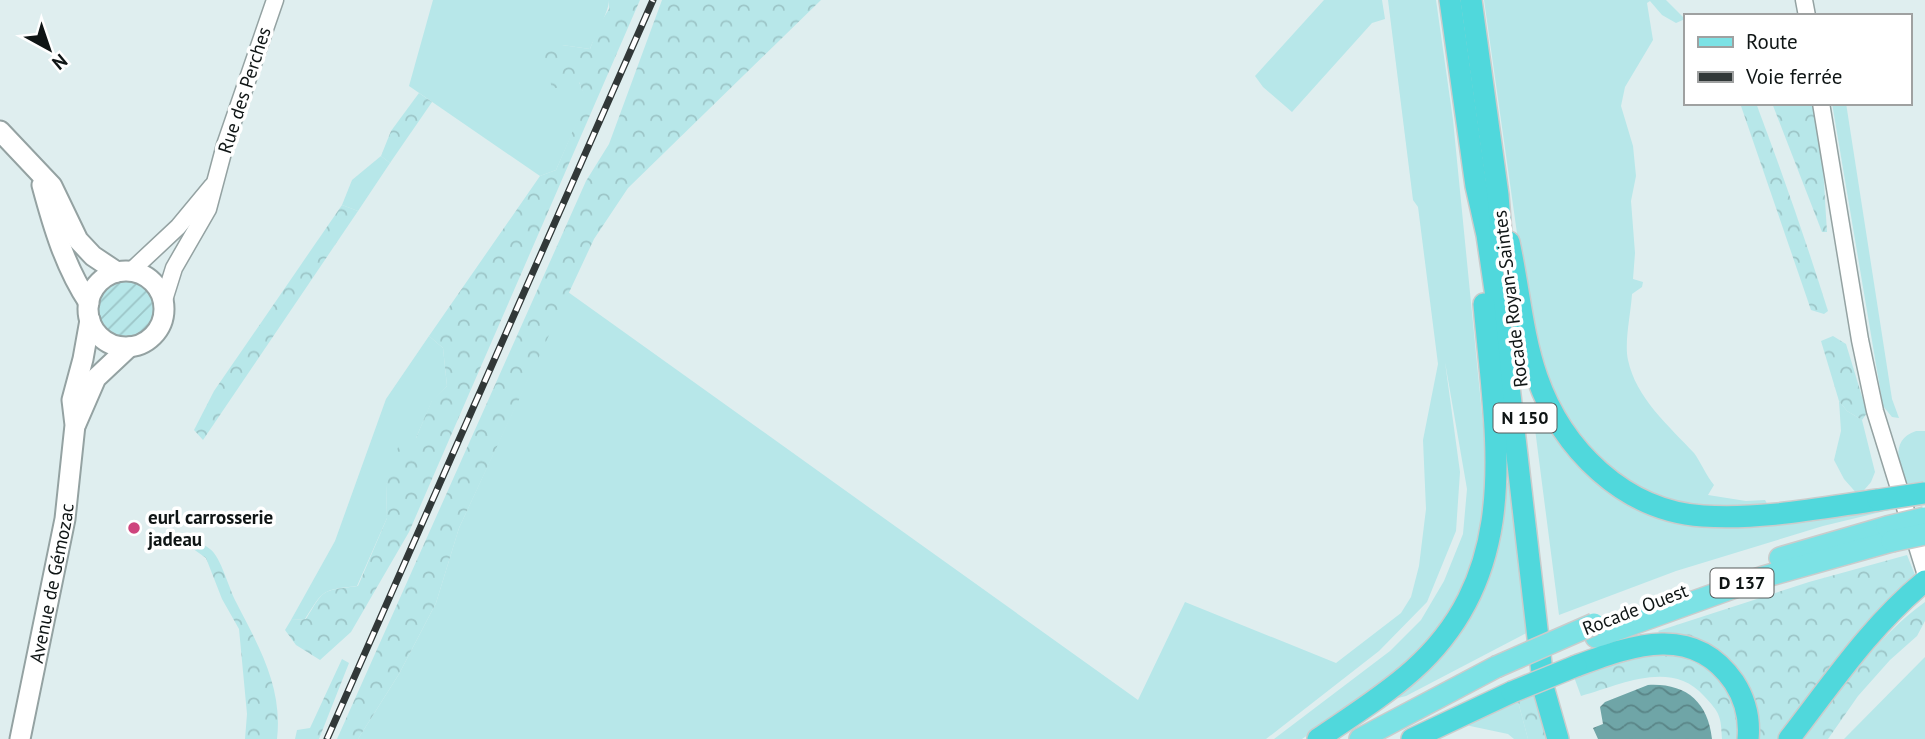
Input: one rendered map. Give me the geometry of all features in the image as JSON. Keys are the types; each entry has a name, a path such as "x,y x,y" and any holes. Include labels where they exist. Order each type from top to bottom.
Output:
{"highway":[{"name":"Rocade Royan-Saintes","path":"1450,0 1476,186 1489,249 1523,495 1544,690 1558,739"},
{"name":"Rocade Royan-Saintes","path":"1471,0 1498,195 1507,300 1524,408 1552,641 1560,700 1570,739"},
{"path":"1318,739 1381,696 1415,668 1441,639 1463,607 1479,574 1492,532 1497,486 1496,439 1478,238 1476,186"},
{"path":"1498,195 1516,272 1528,346 1538,379 1553,415 1569,440 1588,463 1608,479 1651,503 1701,516 1730,517 1800,511 1925,493"},
{"path":"1788,739 1874,631 1925,581"},
{"path":"1412,739 1504,679 1646,644 1662,643 1690,648 1711,659 1730,677 1744,701 1748,717 1748,739"}],"main road":[{"path":"0,131 52,186 78,240 93,257 124,272 151,280 164,300 165,313 154,336 144,343 129,347 117,346 104,341 95,331 56,234 37,171"},
{"path":"89,311 98,283 124,272"},
{"name":"Avenue de Gémozac","path":"20,739 65,519 75,425 72,400 83,359 89,311"},
{"name":"Avenue de Gémozac","path":"75,425 96,378 129,347"},
{"name":"Rocade Ouest","path":"1386,739 1595,630 1890,534 1925,518"},
{"name":"Rocade Ouest","path":"1890,534 1925,534"},
{"name":"Rocade Ouest","path":"1360,739 1504,679"}],"street":[{"name":"Rue des Perches","path":"164,300 174,268 208,209 237,109 275,0"},
{"path":"1821,105 1860,340 1875,411 1925,572"},
{"name":"Rue des Perches","path":"124,272 178,227 215,181"}],"green space":[{"path":"433,0 609,0 590,49 562,45 587,100 556,170 540,176 409,86"},
{"path":"609,0 640,0 409,532 351,632 320,660 296,645 285,630 291,620 306,619 325,593 358,586 387,518 386,484 401,438 416,438 432,400 447,386 443,348 429,336 540,176 556,170 586,100 579,82 552,89 544,53 562,45 590,49 598,27 609,9"},
{"path":"662,0 821,0 628,188 594,239 459,528 436,603 399,674 358,739 337,739 586,181 609,144"},
{"path":"1324,0 1382,0 1385,19 1372,23 1292,112 1263,87 1255,76"},
{"path":"1388,0 1436,0 1453,120 1489,485 1476,564 1433,639 1385,683 1302,739 1274,739 1390,651 1421,620 1444,581 1463,534 1467,489 1445,362 1460,472 1456,531 1427,602 1379,651 1266,739 358,739 399,674 436,603 459,528 568,292 1138,700 1185,602 1336,663 1401,613 1411,597 1419,566 1426,509 1423,440 1438,364 1418,207 1413,200"},
{"path":"1484,0 1666,0 1684,19 1676,23 1662,15 1650,1 1647,3 1653,40 1625,87 1621,106 1633,146 1636,176 1631,201 1635,253 1633,279 1643,282 1642,287 1632,294 1627,336 1628,360 1638,387 1646,399 1694,453 1714,485 1708,495 1746,501 1765,500 1769,507 1724,512 1659,499 1596,461 1554,403 1530,325"},
{"path":"419,93 432,102 390,163 381,156 391,131"},
{"path":"1741,105 1757,105 1794,207 1828,311 1824,314 1811,310"},
{"path":"1773,105 1813,105 1823,167 1827,232 1822,232"},
{"path":"1832,105 1846,105 1892,399 1899,418 1892,417 1883,406"},
{"path":"381,156 390,163 358,211 342,205 352,180"},
{"path":"342,205 358,211 203,440 194,430 214,391"},
{"path":"122,277 134,277 153,290 158,307 156,319 145,332 134,337 122,337 103,324 98,313 98,301 111,282"},
{"path":"429,336 443,348 447,386 432,401 416,438 386,484 387,518 357,586 330,590 321,596 305,619 291,620 335,541 386,399"},
{"path":"1833,336 1846,344 1867,413 1862,420 1847,411 1839,401 1821,341"},
{"path":"1839,401 1847,411 1862,420 1875,472 1871,482 1859,496 1844,479 1834,460 1841,431"},
{"path":"1547,424 1553,433 1651,509 1890,506 1889,510 1823,526 1676,571 1559,615 1535,429"},
{"path":"1925,431 1925,487 1907,489 1899,464 1899,448 1907,435"},
{"path":"1512,481 1534,629 1406,696 1390,700 1449,639 1504,487"},
{"path":"196,541 210,549 218,559 261,651 273,685 278,720 277,739 245,739 247,714 239,629 222,599 206,558 189,546"},
{"path":"1907,555 1917,580 1782,739 1754,739 1753,713 1672,633 1661,634 1658,631 1809,582"},
{"path":"1925,602 1925,621 1917,636 1890,660 1858,696 1828,739 1804,739 1875,648"},
{"path":"1672,653 1694,661 1721,681 1734,700 1738,712 1739,739 1722,739 1719,715 1713,707 1691,685 1676,679 1645,678 1581,696 1574,677 1619,659"},
{"path":"1925,657 1925,739 1844,739"},
{"path":"342,659 349,663 319,739 295,739 297,730 310,728"},
{"path":"1540,692 1549,739 1528,739 1517,698"},
{"path":"1517,698 1528,739 1514,739 1508,734 1466,723"}],"water":[{"path":"1648,685 1673,687 1692,697 1706,714 1712,739 1598,739 1593,728 1603,724 1600,707 1605,702"}],"railway":[{"path":"327,739 653,0"}],"place":[{"name":"eurl carrosserie jadeau","path":"134,528"}]}
